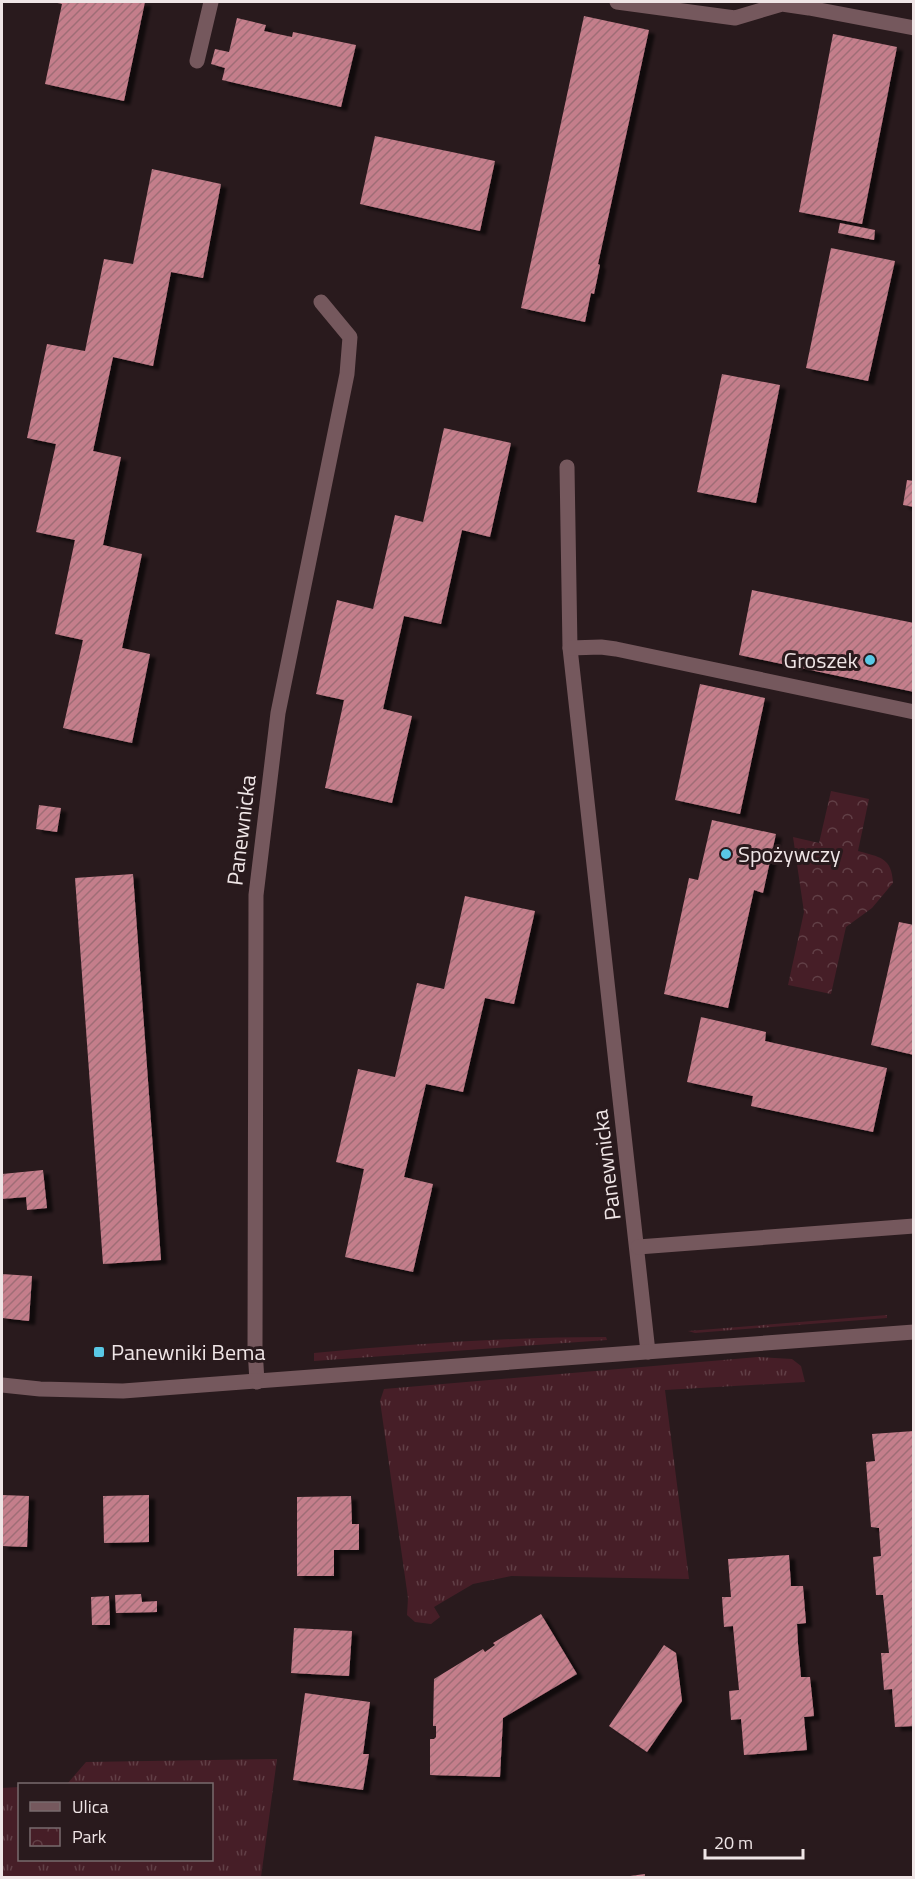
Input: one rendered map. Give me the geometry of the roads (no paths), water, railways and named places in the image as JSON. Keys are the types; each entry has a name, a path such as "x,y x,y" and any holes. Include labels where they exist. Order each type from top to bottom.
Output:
{"street":[{"path":"197,61 211,2"},
{"path":"617,2 735,18 782,4 914,28"},
{"name":"Panewnicka","path":"257,1382 255,1348 256,895 278,713 347,374 350,337 321,302"},
{"name":"Panewnicka","path":"567,467 570,648 648,1352"},
{"path":"570,648 616,649 914,712"},
{"name":"Panewnicka","path":"638,1247 914,1226"},
{"path":"2,1385 40,1389 123,1391 914,1332"}],"place":[{"name":"Groszek","path":"870,660"},
{"name":"Spożywczy","path":"726,854"},
{"name":"Panewniki Bema","path":"99,1352"}]}
